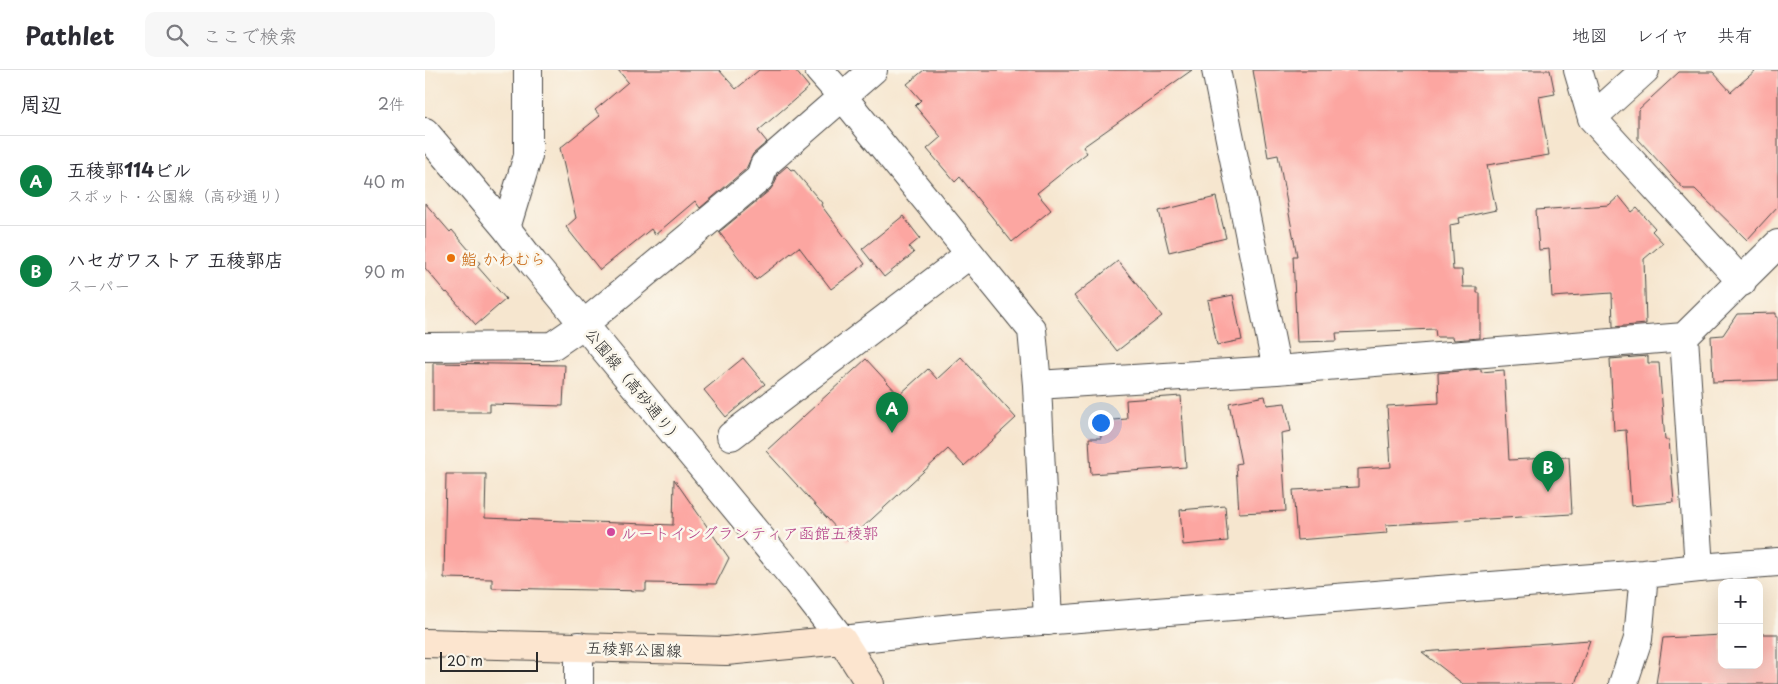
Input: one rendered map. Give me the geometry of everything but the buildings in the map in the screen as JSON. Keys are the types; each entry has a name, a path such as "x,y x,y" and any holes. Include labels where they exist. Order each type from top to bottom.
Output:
{"main road":[{"name":"五稜郭公園線","path":"425,643 726,651 843,640"},
{"path":"843,640 871,684"}],"street":[{"path":"506,228 528,156 528,70"},
{"path":"819,70 1032,330 1037,385 1048,621"},
{"path":"425,347 552,346 584,324 759,178 764,165 873,70"},
{"path":"1216,70 1277,370"},
{"path":"1578,70 1592,118 1741,282"},
{"path":"1592,118 1645,70"},
{"name":"公園線（高砂通り）","path":"425,132 506,228 843,640"},
{"path":"1037,385 1277,370 1684,337 1778,244"},
{"path":"731,436 971,254"},
{"path":"1684,337 1699,568"},
{"path":"843,640 1048,621 1778,562"},
{"path":"1623,684 1638,639 1644,574"},
{"path":"579,646 579,684"}],"place":[{"name":"鮨 かわむら","path":"451,258"},
{"name":"五稜郭114ビル","path":"892,433"},
{"name":"ハセガワストア 五稜郭店","path":"1548,492"},
{"name":"ルートイングランティア函館五稜郭","path":"611,532"}]}
